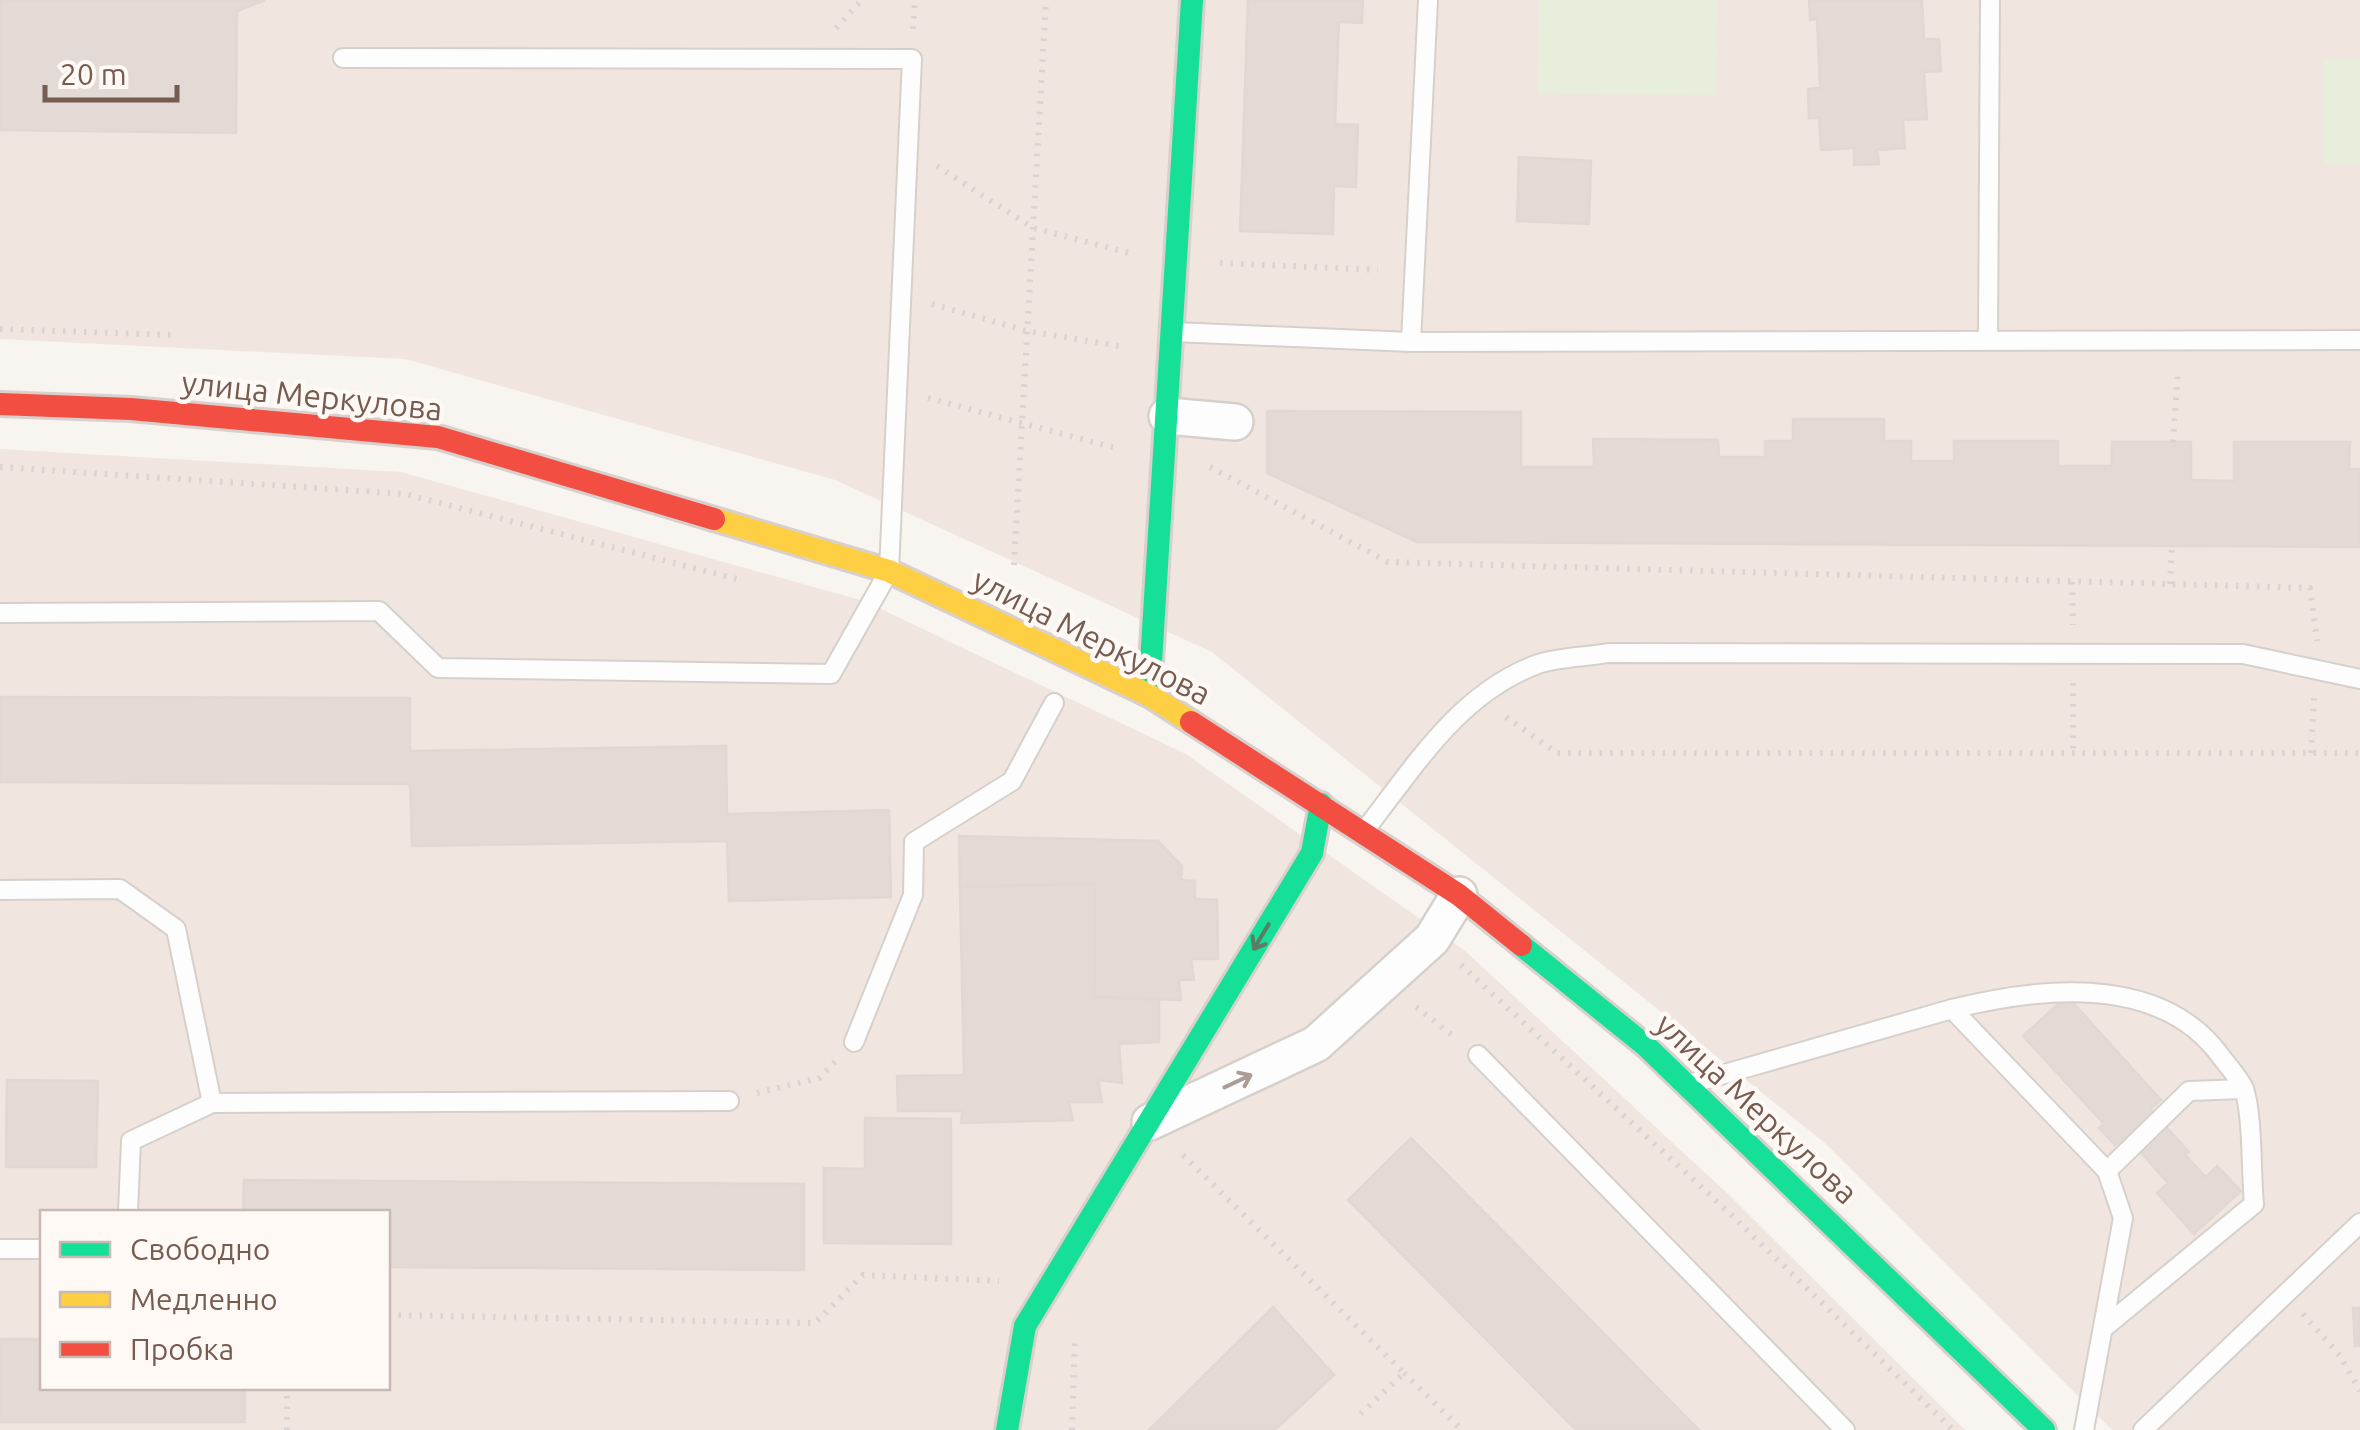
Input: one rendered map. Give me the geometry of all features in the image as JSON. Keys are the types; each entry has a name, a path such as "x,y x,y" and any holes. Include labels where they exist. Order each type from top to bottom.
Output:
{"street":[{"path":"1149,695 1192,0"},
{"name":"улица Меркулова","path":"0,404 131,410 438,437 889,570 1149,695 1459,895 1689,1084 2044,1430"},
{"path":"1167,416 1221,421"},
{"path":"1007,1430 1024,1326 1312,853 1321,804"},
{"path":"1150,1122 1316,1044 1432,939 1459,895"}],"lane":[{"path":"1410,342 1428,0"},
{"path":"1988,340 1990,0"},
{"path":"0,613 379,611 438,668 831,674 889,570 912,60 343,58"},
{"path":"1171,343 2360,340"},
{"path":"1362,834 1442,732 1476,696 1540,664 1608,653 2243,654 2360,679"},
{"path":"854,1042 913,894 914,842 1012,781 1054,703"},
{"path":"0,890 120,889 176,929 212,1104"},
{"path":"1689,1084 2013,994 2103,992 2166,1010 2204,1033 2244,1089 2254,1204 2106,1326"},
{"path":"1952,1008 2107,1171 2123,1218 2084,1430"},
{"path":"1478,1055 1845,1430"},
{"path":"2107,1171 2189,1091 2244,1089"},
{"path":"128,1210 131,1141 212,1104 729,1100"},
{"path":"2143,1430 2360,1223"},
{"path":"0,1250 40,1250"}],"path":[{"path":"828,36 862,0"},
{"path":"1014,565 1046,0"},
{"path":"924,302 1028,331 1171,343"},
{"path":"0,329 173,336"},
{"path":"2173,442 2178,358"},
{"path":"898,390 1164,460"},
{"path":"1221,421 1207,466 1388,562 2310,588 2317,642 2332,642"},
{"path":"0,467 405,494 750,582"},
{"path":"2170,584 2172,546"},
{"path":"1476,696 1557,753 2360,753"},
{"path":"1432,939 1724,1208 1953,1430"},
{"path":"1384,984 1478,1055"},
{"path":"729,1100 818,1078 854,1042"},
{"path":"1150,1122 1462,1430"},
{"path":"390,1315 815,1323 863,1276 1048,1283"},
{"path":"2286,1294 2340,1356 2360,1391"},
{"path":"1355,1419 1404,1373"},
{"path":"287,1390 287,1430"}],"shaded area":[{"path":"0,0 2360,0 2360,1430 2112,1430 1826,1144 1212,652 835,480 405,359 0,339"},
{"path":"0,449 401,472 864,601 1186,754 1464,950 1727,1193 1965,1430 0,1430"}],"green space":[{"path":"1539,0 1717,0 1716,95 1538,93"},
{"path":"2324,59 2360,59 2360,164 2324,164"}],"building":[{"path":"0,0 265,0 237,11 236,133 0,130"},
{"path":"1248,0 1363,0 1362,23 1339,22 1335,124 1358,125 1356,187 1334,186 1333,234 1240,231"},
{"path":"1809,0 1922,0 1924,39 1939,39 1941,71 1924,72 1927,119 1903,120 1905,148 1877,150 1879,164 1854,165 1854,148 1821,150 1819,118 1809,118 1808,89 1820,88 1817,19 1810,20"},
{"path":"1519,157 1591,161 1589,224 1517,221"},
{"path":"1267,411 1521,412 1521,467 1594,467 1593,439 1718,440 1719,457 1765,457 1765,441 1793,441 1793,419 1884,419 1884,441 1911,441 1911,461 1954,461 1954,441 2058,441 2058,466 2112,466 2112,442 2191,442 2191,480 2234,481 2234,442 2350,442 2349,469 2360,469 2360,547 1417,542 1267,473"},
{"path":"0,697 410,698 410,751 726,746 727,814 889,810 891,897 729,901 727,841 412,846 410,784 0,782"},
{"path":"959,836 1158,841 1182,866 1181,880 1195,881 1195,899 1217,900 1218,959 1191,959 1194,980 1179,980 1181,1000 1094,997 1095,884 960,887"},
{"path":"1095,884 1094,997 1159,1000 1159,1042 1119,1044 1122,1083 1098,1080 1102,1102 1069,1102 1073,1120 961,1123 962,1111 898,1111 897,1076 964,1075 960,887"},
{"path":"2067,996 2161,1100 2150,1109 2189,1152 2185,1155 2206,1177 2217,1166 2241,1191 2194,1234 2157,1193 2168,1183 2126,1136 2115,1145 2099,1128 2104,1124 2023,1036"},
{"path":"7,1080 98,1081 96,1167 6,1167"},
{"path":"865,1118 951,1119 951,1244 824,1243 824,1168 865,1169"},
{"path":"1411,1138 1699,1430 1576,1430 1348,1200"},
{"path":"244,1180 804,1184 804,1270 390,1267 390,1210 243,1210"},
{"path":"1273,1307 1334,1375 1275,1430 1149,1430"},
{"path":"2353,1308 2360,1308 2360,1346 2355,1346"},
{"path":"0,1339 40,1339 40,1390 245,1390 245,1422 0,1422"}],"traffic: fast":[{"path":"1149,695 1192,0"},
{"path":"1007,1430 1025,1326 1312,853 1321,804"},
{"path":"1521,945 1646,1046 2044,1430"}],"traffic: slow":[{"path":"714,519 889,571 1149,695 1191,722"}],"traffic: jam":[{"path":"0,404 131,409 438,437 714,519"},
{"path":"1191,722 1459,895 1521,945"}]}
